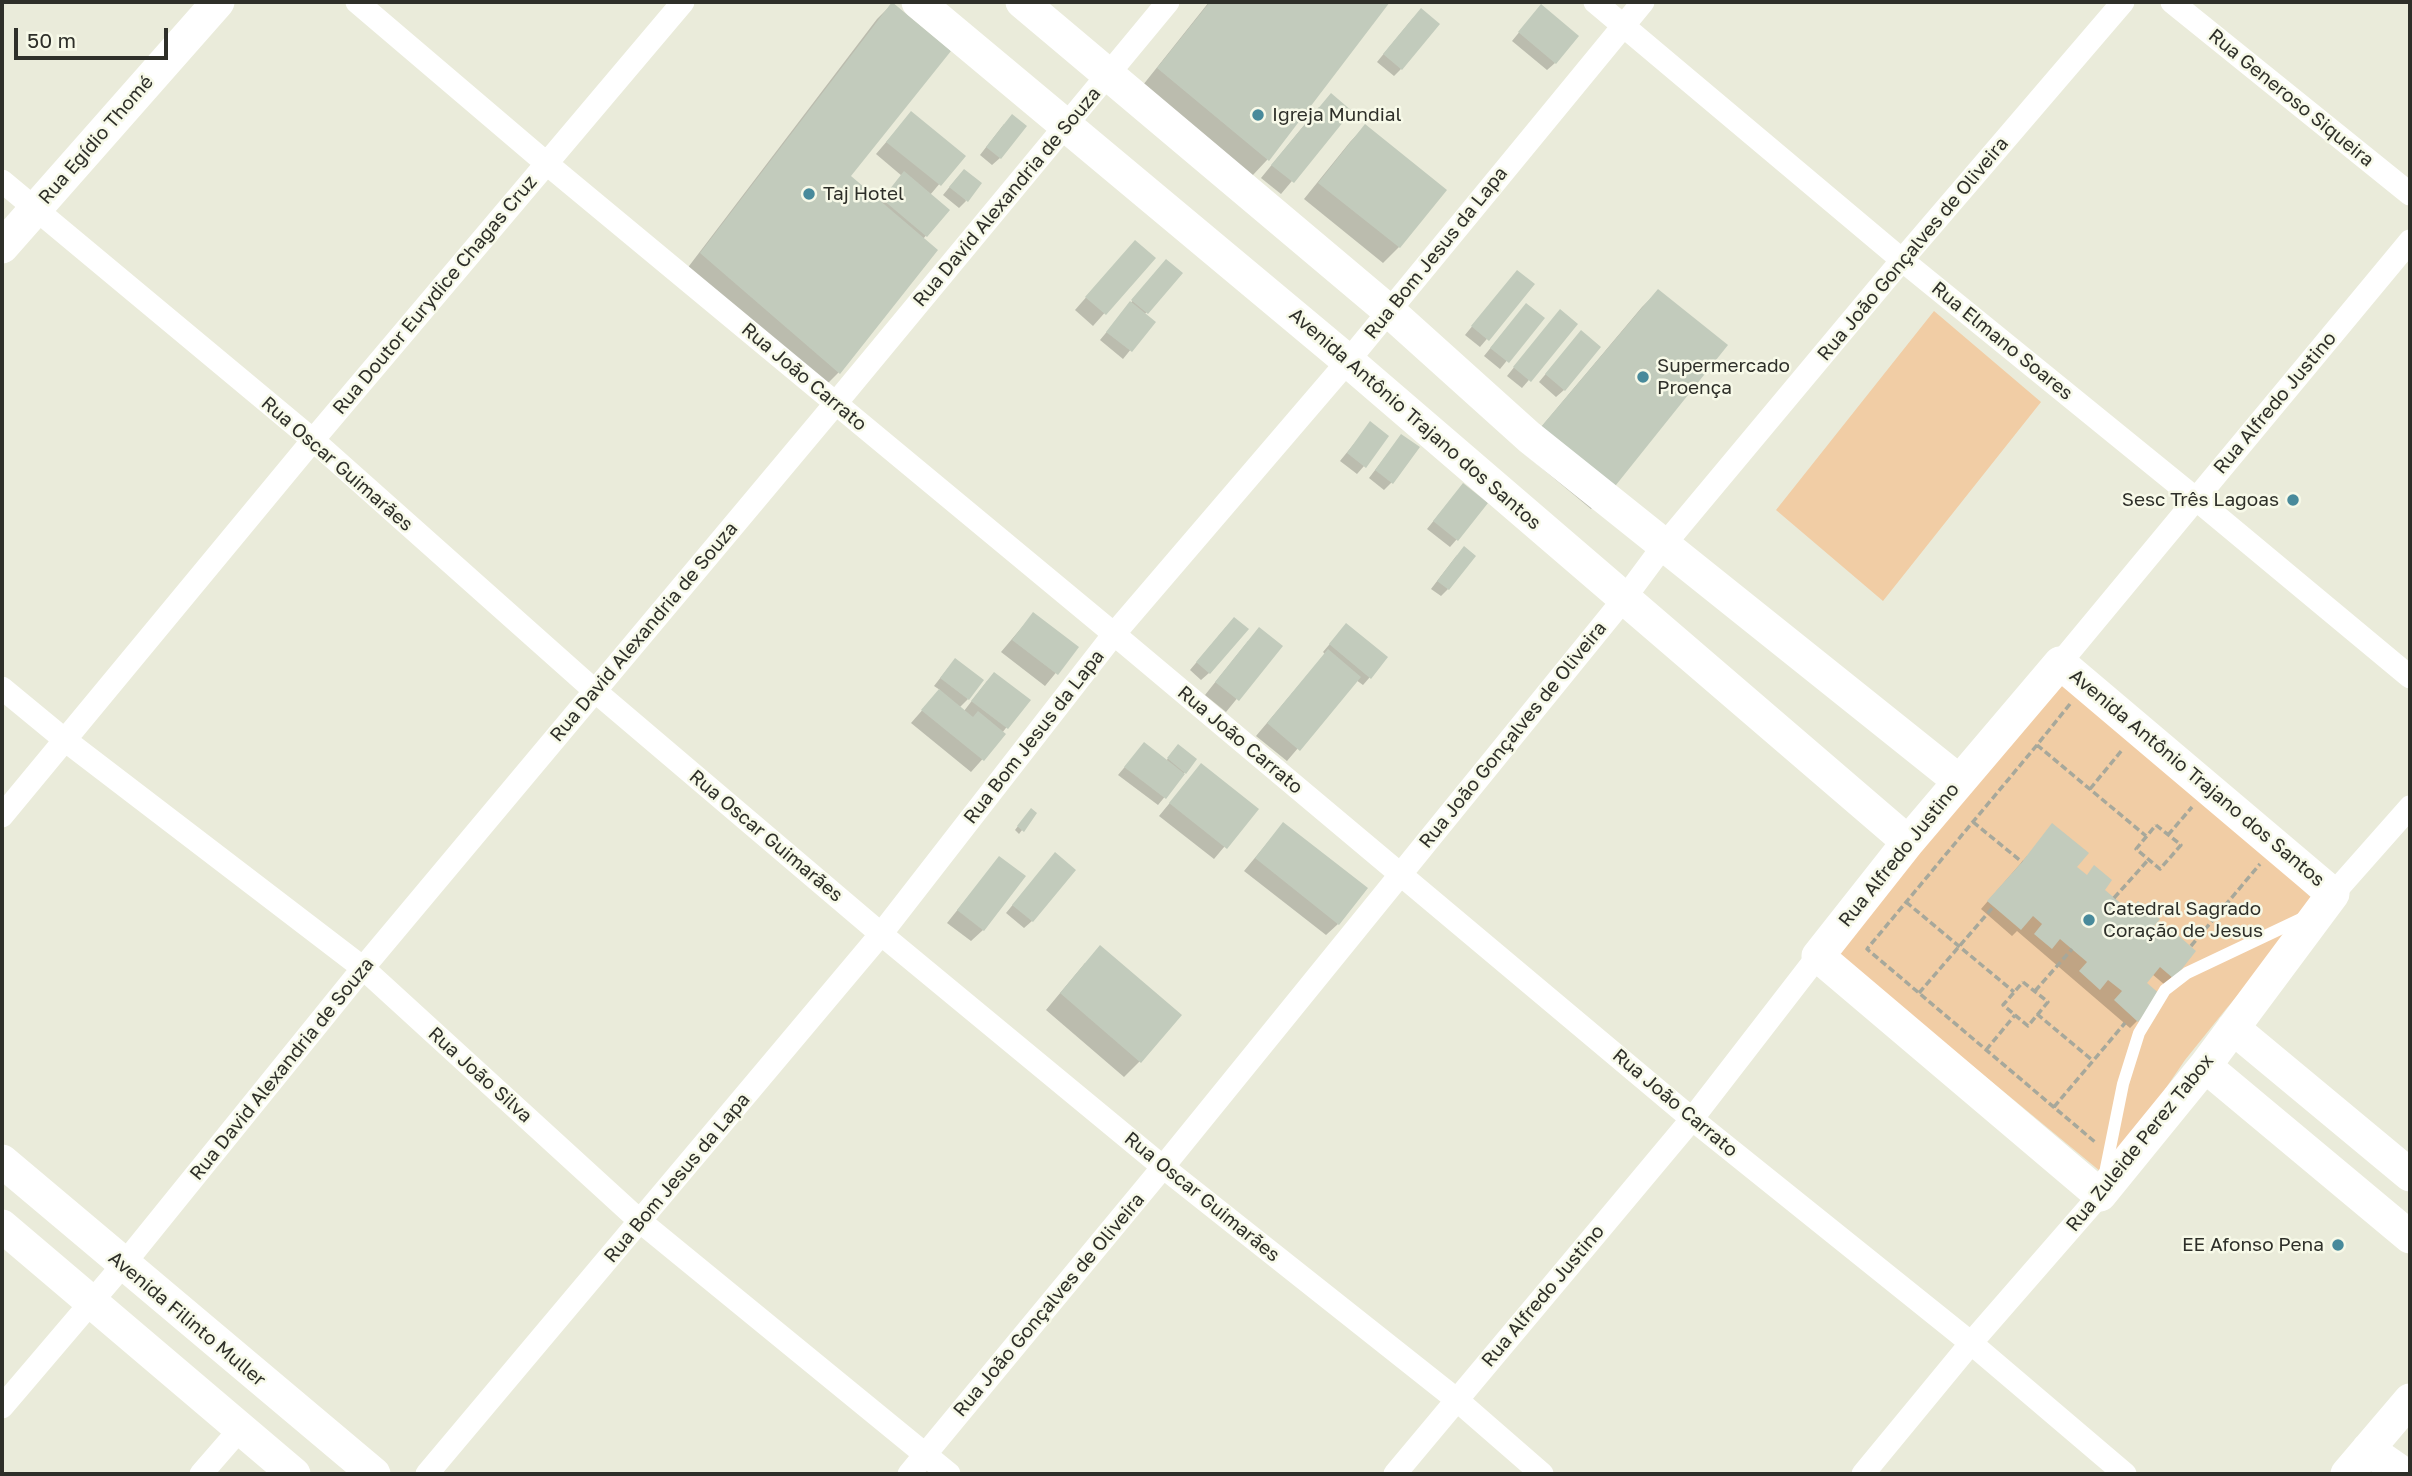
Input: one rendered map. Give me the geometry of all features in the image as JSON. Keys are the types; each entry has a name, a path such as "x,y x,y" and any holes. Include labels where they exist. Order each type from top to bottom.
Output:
{"main road":[{"name":"Rua Egídio Thomé","path":"2,247 218,2"},
{"name":"Avenida Antônio Trajano dos Santos","path":"918,2 1348,361 1908,842"},
{"path":"1022,2 1389,311 1529,436 1959,781"},
{"name":"Avenida Antônio Trajano dos Santos","path":"2060,663 2326,903"},
{"name":"Rua Alfredo Justino","path":"1818,956 1908,842 2060,663"},
{"name":"Rua Zuleide Perez Tabox","path":"2101,1194 2205,1066 2326,903"},
{"path":"1818,956 2101,1194"},
{"path":"2233,1028 2410,1175"},
{"path":"2205,1066 2410,1237"},
{"path":"2354,1190 2383,1152"},
{"name":"Avenida Filinto Muller","path":"2,1161 374,1474"},
{"path":"2,1226 294,1474"},
{"path":"2404,1474 2358,1462 2410,1401"}],"street":[{"name":"Rua João Carrato","path":"357,2 1692,1119 1971,1343 2125,1474"},
{"name":"Rua Doutor Eurydice Chagas Cruz","path":"2,816 313,440 683,2"},
{"name":"Rua David Alexandria de Souza","path":"92,1301 363,968 1168,2"},
{"name":"Rua Elmano Soares","path":"1595,2 1902,260 2410,677"},
{"name":"Rua Bom Jesus da Lapa","path":"427,1474 881,934 1114,634 1348,361 1643,2"},
{"name":"Rua João Gonçalves de Oliveira","path":"909,1474 1163,1167 1664,545 1902,260 2123,2"},
{"name":"Rua Generoso Siqueira","path":"2172,2 2410,194"},
{"name":"Rua Oscar Guimarães","path":"2,181 313,440 594,691 881,934 1163,1167 1457,1400 1542,1474"},
{"name":"Rua Alfredo Justino","path":"2060,663 2410,241"},
{"name":"Rua João Silva","path":"2,688 65,740 363,968 641,1222 949,1474"},
{"name":"Rua Zuleide Perez Tabox","path":"2326,903 2410,807"},
{"name":"Rua Alfredo Justino","path":"1395,1474 1692,1119 1818,956"},
{"name":"Rua Zuleide Perez Tabox","path":"1863,1474 1971,1343 2101,1194"},
{"path":"2,1408 92,1301"},
{"path":"201,1474 241,1427"}],"lane":[{"path":"2101,1194 2123,1084 2139,1033 2165,990 2187,973 2326,903"}],"path":[{"path":"2070,704 1867,949 2102,1148"},
{"path":"2037,744 2146,836"},
{"path":"2090,789 2124,748"},
{"path":"1973,822 2022,862"},
{"path":"2156,825 2181,845 2160,869 2149,859 2136,849 2156,825"},
{"path":"2115,898 2149,859"},
{"path":"2191,946 2261,863"},
{"path":"1906,902 2014,992"},
{"path":"1919,993 1994,906"},
{"path":"2035,991 2072,949"},
{"path":"2023,982 2035,991 2048,1002 2028,1026 2003,1005 2023,982"},
{"path":"2037,1014 2093,1061"},
{"path":"1986,1050 2015,1016"},
{"path":"2054,1107 2131,1016"}],"shaded area":[{"path":"1934,311 2041,402 1883,601 1776,510"},
{"path":"2067,669 2317,903 2185,1060 2106,1176 1832,950"}],"building":[{"name":"Taj Hotel","path":"892,2 951,51 851,176 938,250 840,374 700,253"},
{"name":"Igreja Mundial","path":"1210,2 1390,2 1269,161 1157,68"},
{"path":"1541,4 1579,36 1556,64 1518,32"},
{"path":"1421,8 1440,24 1402,70 1383,54"},
{"path":"1331,93 1352,111 1294,183 1271,165"},
{"path":"911,111 966,156 941,186 886,142"},
{"path":"1012,114 1027,126 1001,159 986,147"},
{"path":"1365,124 1447,190 1400,248 1318,183"},
{"path":"964,169 982,183 968,202 949,187"},
{"path":"904,171 950,210 927,237 882,199"},
{"path":"1135,240 1156,258 1106,315 1085,297"},
{"path":"1166,259 1183,273 1148,314 1131,300"},
{"path":"1517,270 1535,284 1489,341 1471,326"},
{"name":"Supermercado Proença","path":"1658,289 1728,345 1608,495 1535,434"},
{"path":"1130,301 1156,322 1132,352 1106,332"},
{"path":"1526,303 1545,318 1509,363 1490,348"},
{"path":"1560,309 1578,324 1531,382 1513,367"},
{"path":"1581,330 1601,347 1565,391 1545,374"},
{"path":"1370,421 1389,436 1366,468 1347,453"},
{"path":"1401,434 1420,447 1393,484 1375,470"},
{"path":"1463,483 1488,503 1458,541 1433,521"},
{"path":"1464,546 1476,556 1449,590 1437,581"},
{"path":"1033,612 1079,647 1058,675 1012,640"},
{"path":"1234,617 1249,629 1210,674 1196,662"},
{"path":"1346,623 1388,657 1371,679 1329,644"},
{"path":"1259,627 1283,646 1239,701 1215,682"},
{"path":"1328,649 1361,677 1300,751 1267,723"},
{"path":"955,658 984,680 969,700 940,678"},
{"path":"994,672 1031,700 1008,729 971,701"},
{"path":"939,689 973,717 978,711 1006,734 984,761 921,710"},
{"path":"1144,742 1185,774 1166,799 1124,767"},
{"path":"1178,744 1197,759 1186,774 1167,758"},
{"path":"1201,763 1259,809 1227,849 1169,803"},
{"path":"1031,808 1037,813 1024,832 1017,826"},
{"path":"1283,822 1368,888 1339,925 1255,858"},
{"name":"Catedral Sagrado Coração de Jesus","path":"2052,823 2089,853 2077,867 2087,875 2094,865 2112,880 2105,890 2130,911 2138,901 2160,919 2152,929 2163,938 2171,929 2196,951 2174,979 2160,967 2147,983 2161,995 2138,1022 2114,1000 2122,991 2108,980 2100,990 2079,971 2087,962 2060,939 2052,949 2034,934 2042,924 2033,916 2021,930 1987,901"},
{"path":"1055,852 1076,870 1033,922 1012,905"},
{"path":"999,856 1026,876 984,931 957,910"},
{"path":"1100,945 1182,1015 1141,1063 1060,993"}],"place":[{"name":"Igreja Mundial","path":"1258,115"},
{"name":"Taj Hotel","path":"809,194"},
{"name":"Supermercado Proença","path":"1643,377"},
{"name":"Sesc Três Lagoas","path":"2293,500"},
{"name":"Catedral Sagrado Coração de Jesus","path":"2089,920"},
{"name":"EE Afonso Pena","path":"2338,1245"}]}
